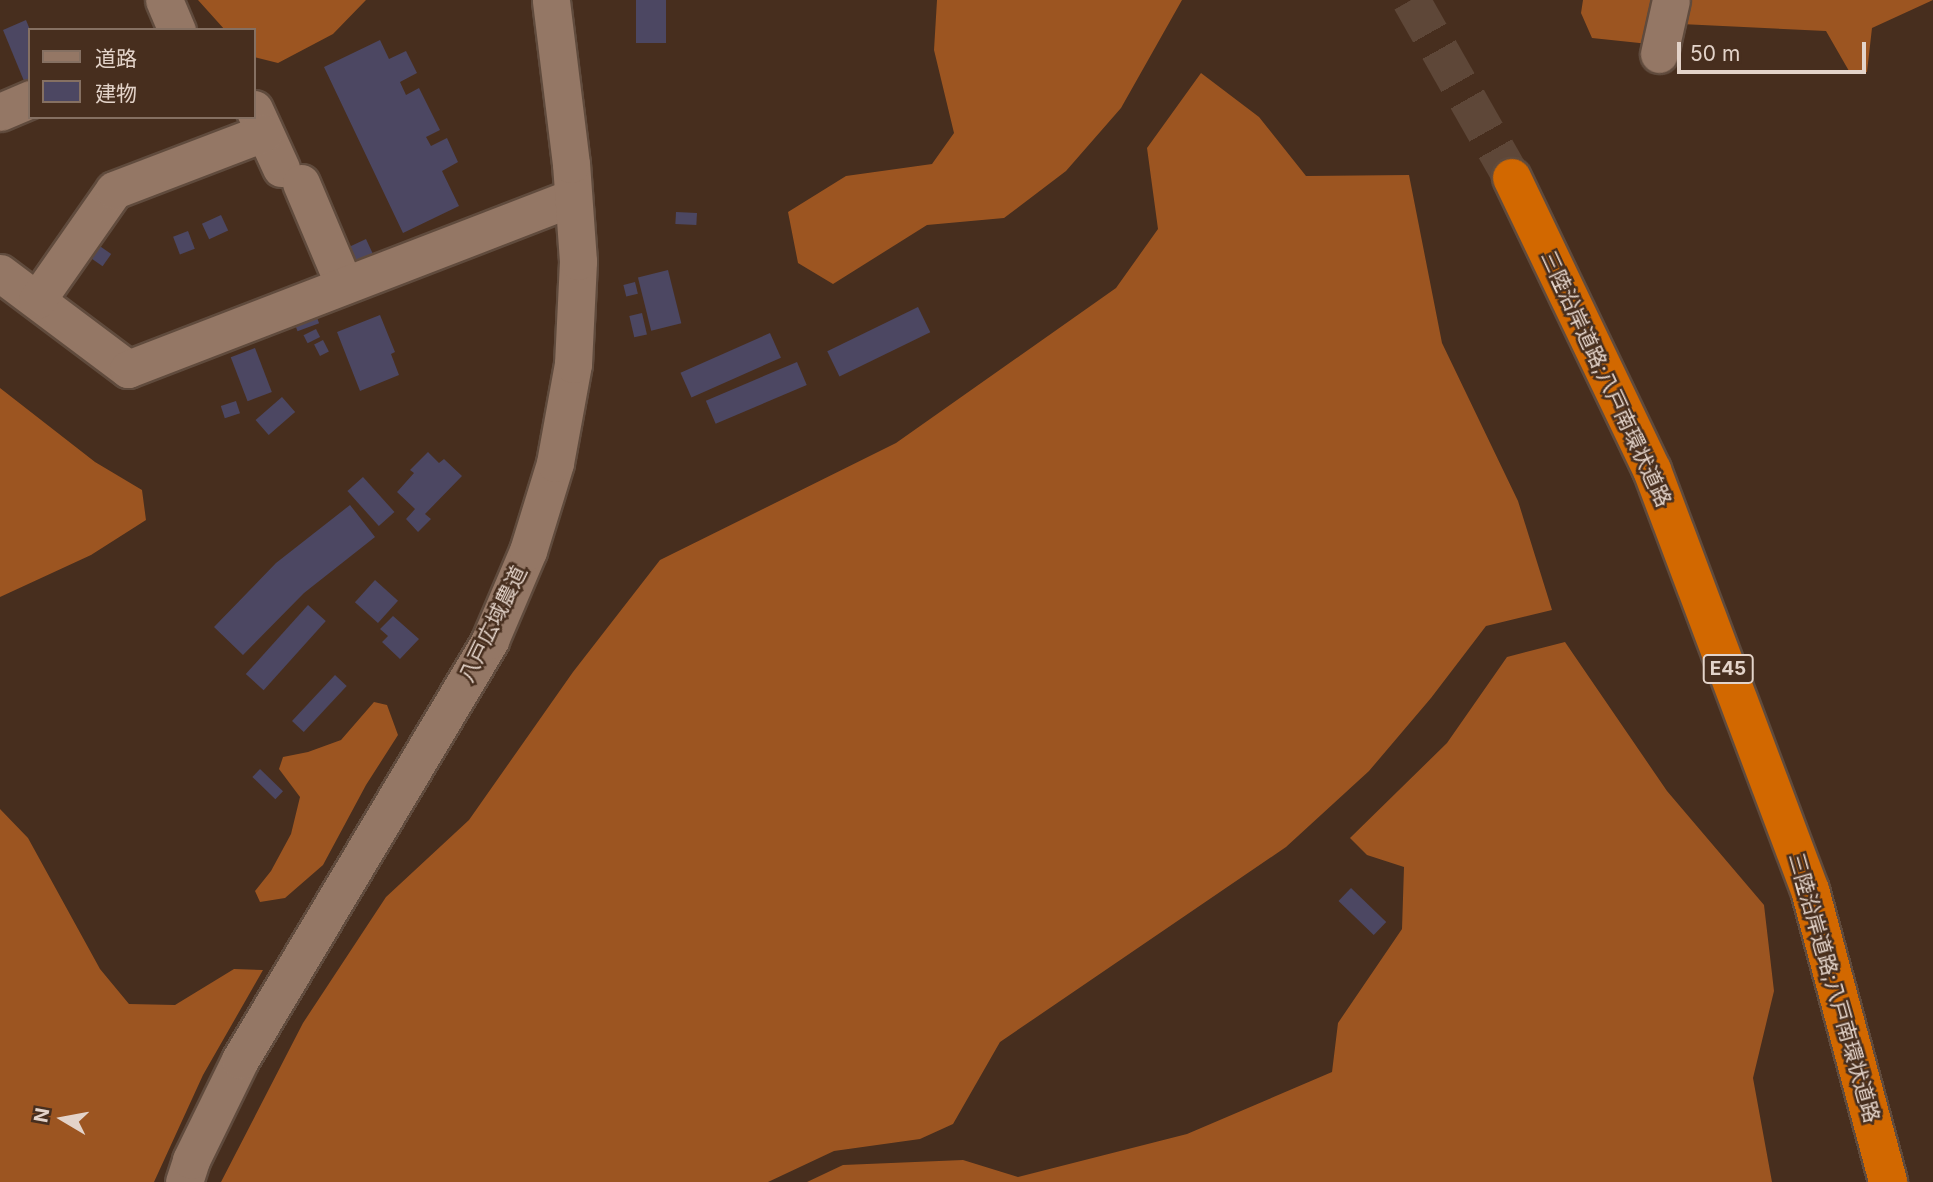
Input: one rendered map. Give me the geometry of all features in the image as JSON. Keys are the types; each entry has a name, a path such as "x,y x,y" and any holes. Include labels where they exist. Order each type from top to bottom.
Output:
{"highway":[{"name":"三陸沿岸道路;八戸南環状道路","path":"1512,178 1653,470 1806,877 1888,1182"}],"street":[{"path":"164,0 176,28"},
{"name":"八戸広域農道","path":"184,1182 191,1160 240,1060 490,640 528,551 555,463 573,364 578,261 551,0"},
{"path":"1659,54 1671,0"},
{"path":"0,113 28,100"},
{"path":"37,300 114,191 259,121 291,175 344,285"},
{"path":"0,273 128,369 573,197"}],"shaded area":[{"path":"198,0 366,0 333,34 278,63 256,58 256,28 223,28"},
{"path":"937,0 1182,0 1121,108 1066,171 1004,218 927,225 833,284 798,263 788,212 846,176 932,164 954,133 934,50"},
{"path":"1583,0 1933,0 1872,28 1867,72 1849,71 1826,31 1681,24 1649,44 1592,38 1581,13"},
{"path":"1201,73 1259,117 1306,176 1409,175 1442,343 1518,501 1552,610 1486,626 1431,698 1369,771 1286,847 1000,1042 953,1124 920,1139 834,1151 768,1182 221,1182 303,1023 386,897 469,820 573,672 660,560 896,443 1116,288 1158,229 1147,148"},
{"path":"0,388 95,462 142,490 146,520 91,555 0,597"},
{"path":"1565,642 1667,791 1764,905 1774,991 1753,1078 1772,1182 807,1182 843,1165 963,1160 1018,1177 1187,1134 1332,1072 1338,1023 1402,929 1404,867 1367,855 1350,838 1447,743 1507,657"},
{"path":"374,702 387,705 398,735 366,785 323,865 285,898 260,902 255,891 271,871 291,834 300,797 279,769 283,757 308,752 341,740"},
{"path":"0,809 28,838 100,969 129,1004 175,1005 234,969 263,970 203,1075 154,1182 0,1182"}],"building":[{"path":"636,0 666,0 666,43 636,43"},
{"path":"26,20 29,28 28,80 24,81 3,30"},
{"path":"380,40 389,59 406,51 417,73 400,82 406,95 419,88 440,130 426,137 431,146 447,138 458,162 442,171 459,206 403,233 324,67"},
{"path":"676,212 697,213 696,225 675,224"},
{"path":"221,215 228,230 209,239 202,224"},
{"path":"188,231 195,249 180,254 173,237"},
{"path":"366,239 373,254 352,264 345,249"},
{"path":"94,242 111,254 103,266 85,254"},
{"path":"668,270 681,323 651,331 638,277"},
{"path":"635,282 638,294 626,297 623,285"},
{"path":"918,307 930,332 839,376 827,351"},
{"path":"315,312 319,323 297,331 293,320"},
{"path":"642,313 647,334 634,337 629,316"},
{"path":"380,315 395,352 391,354 399,375 360,391 337,332"},
{"path":"316,329 320,337 308,343 304,335"},
{"path":"770,333 781,358 691,398 680,373"},
{"path":"323,340 329,352 320,356 314,345"},
{"path":"255,348 272,392 248,401 231,357"},
{"path":"797,362 807,385 716,424 706,401"},
{"path":"282,397 295,412 269,435 256,420"},
{"path":"236,401 240,413 225,418 221,406"},
{"path":"428,452 439,463 444,459 462,476 425,514 431,519 418,532 406,519 415,509 397,492 414,473 410,470"},
{"path":"363,477 394,512 379,526 347,491"},
{"path":"350,505 375,537 304,593 243,655 214,627 276,563"},
{"path":"375,580 398,601 378,623 355,602"},
{"path":"308,605 326,621 264,690 246,674"},
{"path":"393,616 419,639 400,659 382,642 388,636 380,629"},
{"path":"335,675 347,686 304,732 292,721"},
{"path":"260,769 283,791 275,799 252,777"},
{"path":"1351,888 1386,922 1374,935 1338,901"}],"tunnel":[{"path":"1411,0 1512,178"}]}
